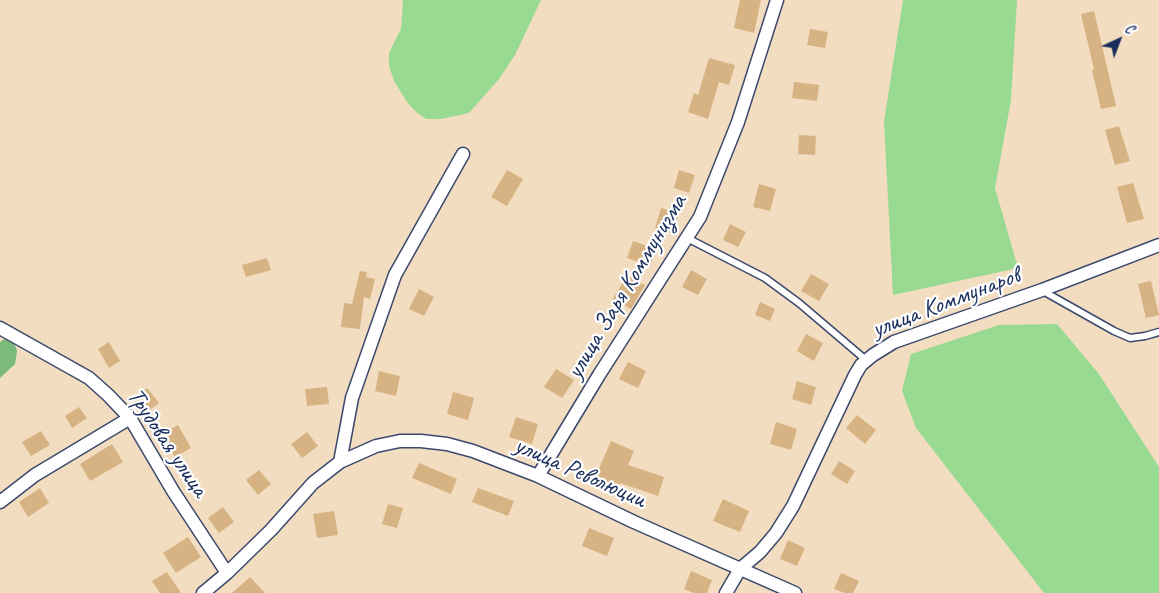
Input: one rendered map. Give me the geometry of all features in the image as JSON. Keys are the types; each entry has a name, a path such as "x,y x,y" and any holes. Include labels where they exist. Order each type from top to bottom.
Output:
{"street":[{"name":"улица Заря Коммунизма","path":"538,476 599,375 700,217 738,122 777,0"},
{"path":"340,462 352,398 394,275 464,154"},
{"name":"улица Коммунаров","path":"726,593 740,569 760,552 776,533 793,506 855,375 866,360 894,342 1042,290 1159,245"},
{"name":"Трудовая улица","path":"0,328 89,378 130,418 173,492 227,573"},
{"path":"0,502 35,475 130,418"},
{"name":"улица Революции","path":"203,593 227,573 271,530 313,483 340,462 376,446 421,441 447,444 473,451 538,476 794,593"}],"lane":[{"path":"687,238 765,278 799,303 866,360"},
{"path":"1042,290 1114,331 1130,338 1159,332"}],"green space":[{"path":"403,0 541,0 515,55 499,79 469,113 441,119 426,119 407,102 394,81 389,66 389,53 401,29"},
{"path":"903,0 1017,0 1011,100 995,188 1018,268 893,295 884,122"},
{"path":"1057,324 1099,374 1159,467 1159,593 1044,593 916,428 902,391 911,354 999,325"},
{"path":"6,338 15,345 17,351 15,364 0,378 0,342"}],"building":[{"path":"740,0 761,0 754,33 734,28"},
{"path":"1094,11 1116,106 1101,109 1081,14"},
{"path":"810,29 828,32 825,48 807,45"},
{"path":"709,58 735,65 729,85 719,82 708,119 688,112 694,93 698,95"},
{"path":"794,82 819,85 817,101 792,98"},
{"path":"1119,126 1130,161 1115,165 1105,130"},
{"path":"799,135 816,136 815,155 798,154"},
{"path":"507,170 523,179 507,206 491,197"},
{"path":"679,170 695,175 689,193 674,188"},
{"path":"1133,183 1144,219 1127,223 1117,187"},
{"path":"759,184 776,189 770,211 753,207"},
{"path":"661,208 679,213 673,234 655,228"},
{"path":"730,224 746,232 738,247 723,240"},
{"path":"633,241 656,249 650,266 627,258"},
{"path":"267,258 271,270 246,277 242,265"},
{"path":"691,270 707,279 698,295 682,287"},
{"path":"360,271 367,272 366,277 375,279 370,299 364,297 360,329 341,327 344,303 352,304"},
{"path":"811,274 829,284 819,301 801,291"},
{"path":"627,275 645,285 631,309 613,299"},
{"path":"1151,281 1159,315 1146,318 1138,284"},
{"path":"419,289 434,297 424,316 409,309"},
{"path":"760,302 775,309 770,321 755,315"},
{"path":"806,334 823,343 814,361 797,351"},
{"path":"109,342 120,361 109,368 98,349"},
{"path":"628,362 646,371 638,388 619,379"},
{"path":"556,369 574,380 562,398 544,387"},
{"path":"379,371 400,376 396,396 375,391"},
{"path":"797,381 816,387 811,405 792,399"},
{"path":"327,387 329,404 307,406 305,389"},
{"path":"147,388 159,403 144,414 132,399"},
{"path":"453,392 474,398 468,420 447,414"},
{"path":"79,407 87,418 72,428 65,416"},
{"path":"857,415 876,430 865,444 846,428"},
{"path":"516,417 538,424 532,444 509,437"},
{"path":"776,422 797,429 791,450 770,444"},
{"path":"178,425 191,448 175,457 162,434"},
{"path":"41,431 50,445 31,456 22,442"},
{"path":"307,432 318,446 302,458 291,444"},
{"path":"611,441 634,451 628,465 664,477 658,496 620,483 618,488 595,478"},
{"path":"112,444 123,462 90,481 80,464"},
{"path":"839,461 855,471 847,484 831,474"},
{"path":"419,463 457,479 451,494 412,478"},
{"path":"259,470 271,484 258,495 246,480"},
{"path":"40,488 49,503 28,517 19,502"},
{"path":"478,488 514,501 508,516 472,502"},
{"path":"723,499 749,511 740,532 713,521"},
{"path":"388,504 403,508 397,528 382,524"},
{"path":"223,507 234,522 219,533 208,518"},
{"path":"334,511 338,535 317,538 313,514"},
{"path":"589,528 614,538 607,556 582,546"},
{"path":"188,537 201,557 176,573 163,553"},
{"path":"788,540 805,548 797,566 780,559"},
{"path":"691,571 712,580 707,593 694,593 684,589"},
{"path":"167,572 181,593 160,593 152,581"},
{"path":"841,573 859,581 853,593 845,593 834,589"},
{"path":"250,577 265,593 232,593"}]}
